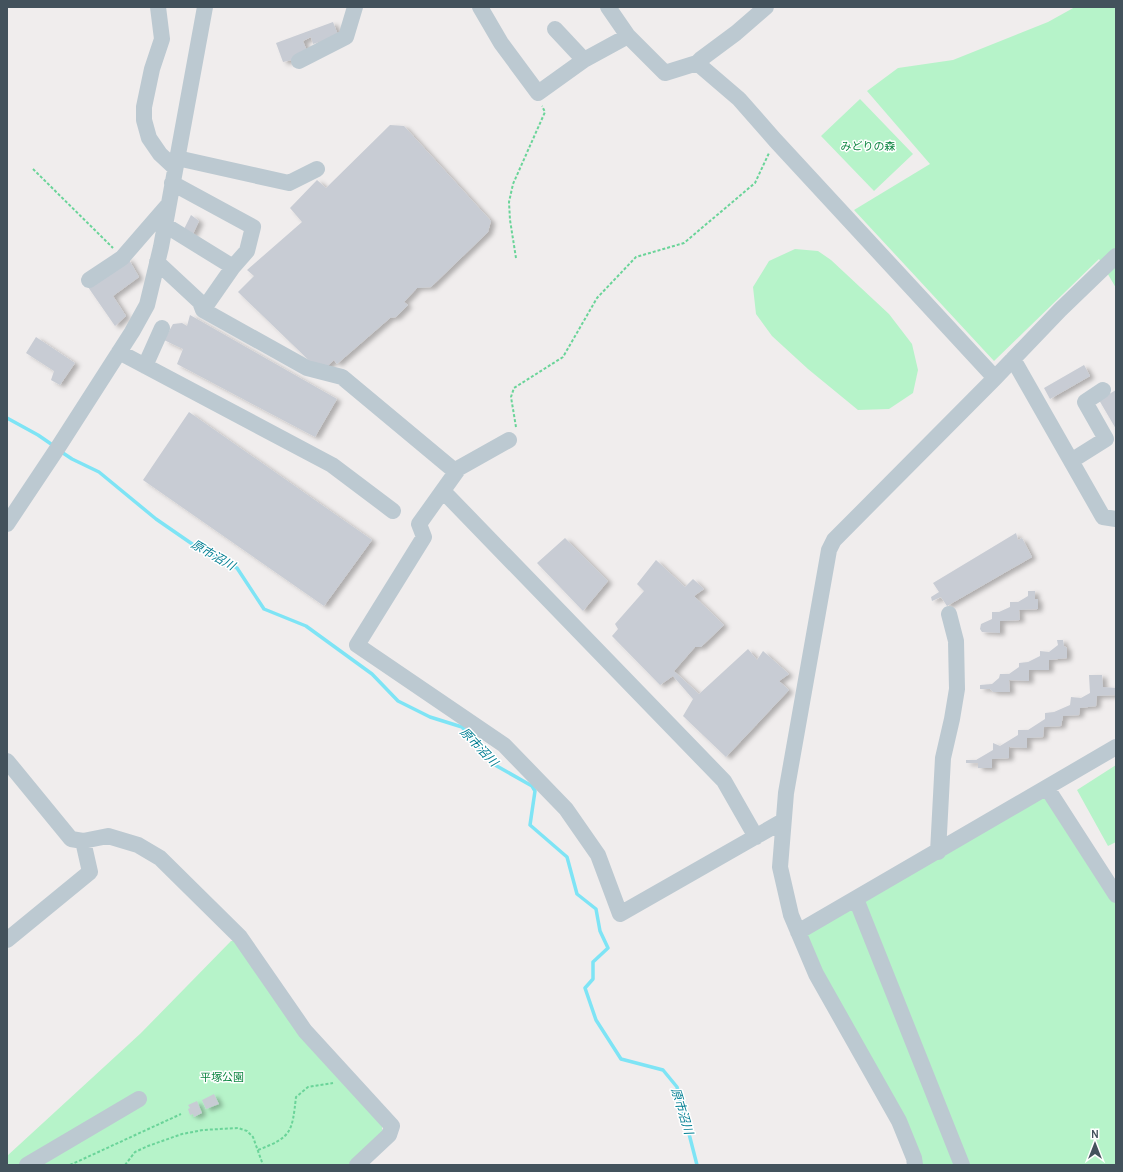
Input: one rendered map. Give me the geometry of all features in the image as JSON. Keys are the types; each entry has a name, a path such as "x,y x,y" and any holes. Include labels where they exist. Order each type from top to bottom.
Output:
{"street":[{"path":"158,7 162,39 152,69 144,107 144,120 149,138 160,154 175,170 253,227 247,251 233,267 203,310"},
{"path":"7,524 60,446 132,332 146,305 165,225 205,7"},
{"path":"299,60 346,37 355,7"},
{"path":"480,7 501,43 538,93 584,60 628,36"},
{"path":"608,7 628,36 665,73 697,63 736,33 766,7"},
{"path":"555,29 584,60"},
{"path":"697,63 739,99 995,378"},
{"path":"175,170 289,183 317,169"},
{"path":"89,280 122,258 169,204"},
{"path":"165,225 233,267"},
{"path":"915,1165 914,1158 899,1121 816,974 791,915 780,867 786,793 829,550 834,540 995,378 1060,310 1116,256"},
{"path":"157,262 200,302 203,310 307,368 342,377 456,472"},
{"path":"145,366 162,328"},
{"path":"119,352 332,465 393,511"},
{"path":"1013,359 1103,517 1116,519"},
{"path":"1071,461 1106,439 1085,402 1103,390"},
{"path":"509,440 459,468 456,472 420,524 424,537 357,645 504,744 566,809 598,855 620,914 783,822"},
{"path":"443,491 724,781 756,837"},
{"path":"938,852 943,758 957,689 956,642 949,614"},
{"path":"798,932 938,852 1116,747"},
{"path":"7,761 70,839 83,841 108,836 138,845 160,858 240,937 305,1031 392,1126 389,1135 357,1165"},
{"path":"1047,788 1116,895"},
{"path":"7,940 90,872 83,841"},
{"path":"856,899 962,1165"},
{"path":"27,1165 139,1099"}],"path":[{"path":"516,258 510,220 509,202 513,184 545,112 538,93"},
{"path":"509,440 516,430 511,397 514,388 563,357 597,298 636,257 684,243 755,183 775,140"},
{"path":"33,169 122,258"},
{"path":"258,1150 275,1143 287,1134 293,1123 296,1097 308,1087 327,1083 353,1082"},
{"path":"70,1165 181,1114"},
{"path":"125,1165 135,1152 182,1134 203,1130 238,1128 248,1131 253,1137 263,1165"}],"green space":[{"path":"1075,7 1116,7 1116,288 1099,259 994,361 854,210 930,164 867,91 898,68 953,60 1048,22"},
{"name":"みどりの森","path":"860,99 913,154 874,191 821,136"},
{"path":"795,249 818,251 831,260 889,314 912,344 918,370 913,393 889,409 858,410 808,369 772,336 756,314 753,287 769,261"},
{"path":"1116,765 1116,842 1108,846 1077,790"},
{"path":"1047,788 1116,903 1116,1165 917,1165 798,932"},
{"name":"平塚公園","path":"231,941 238,941 382,1125 382,1134 348,1165 7,1165 7,1156 141,1033"}],"building":[{"path":"333,22 338,35 313,44 311,37 303,41 309,56 283,62 276,43"},
{"path":"390,125 404,126 491,221 488,232 431,287 417,288 404,302 408,305 396,317 390,318 337,364 334,360 321,372 238,292 254,276 247,270 302,222 290,208 317,180 326,188"},
{"path":"191,215 199,221 192,236 184,229"},
{"path":"128,258 139,277 113,296 126,316 115,326 88,287"},
{"path":"190,315 337,399 315,437 177,364 183,349 164,340 173,324 182,323 187,326"},
{"path":"36,337 75,363 60,385 51,380 54,371 26,353"},
{"path":"1084,365 1090,376 1050,399 1044,388"},
{"path":"1116,390 1116,429 1099,400"},
{"path":"189,412 372,540 324,606 143,480"},
{"path":"1016,533 1018,540 1022,538 1032,557 947,606 941,597 932,601 931,597 939,592 933,583"},
{"path":"565,538 608,581 583,611 537,563"},
{"path":"656,560 685,587 693,579 704,589 694,596 724,625 701,647 695,647 674,671 699,694 748,649 757,660 763,651 789,674 779,681 789,690 726,757 683,716 693,699 673,676 660,685 612,636 618,629 615,624 644,591 637,584"},
{"path":"1028,591 1035,591 1035,599 1038,599 1038,609 1019,610 1020,620 1000,621 1000,633 982,632 980,629 981,624 992,619 992,612 999,612 1010,607 1010,602 1018,602 1028,596"},
{"path":"1057,640 1063,640 1064,646 1067,648 1067,658 1049,660 1049,670 1029,670 1029,681 1009,680 1010,692 993,692 990,689 980,689 980,685 992,684 999,678 1000,674 1009,674 1019,667 1019,663 1028,662 1040,656 1040,651 1049,652 1058,645"},
{"path":"1089,675 1102,675 1103,687 1116,688 1116,695 1097,696 1096,706 1080,708 1079,715 1063,716 1061,726 1044,727 1043,737 1027,738 1027,748 1009,747 1009,758 992,759 992,768 978,768 978,763 966,763 966,760 976,760 993,750 993,743 1000,746 1018,735 1018,730 1028,730 1045,719 1045,713 1054,712 1070,705 1071,697 1081,698 1090,693"},
{"path":"214,1094 219,1104 206,1109 202,1100"},
{"path":"197,1101 202,1113 194,1117 193,1114 190,1115 188,1109 190,1108 188,1105"}],"waterway":[{"name":"原市沼川","path":"7,418 38,435 54,446"},
{"name":"原市沼川","path":"60,451 72,459 99,472 156,519 198,548 237,568 264,609 306,626 372,674 398,701 430,717 462,727 495,765 532,786 535,791 530,825 567,857 577,894 596,909 600,931 608,948 593,962 593,979 585,988 596,1020 621,1059 663,1070 677,1087 697,1165"}]}
